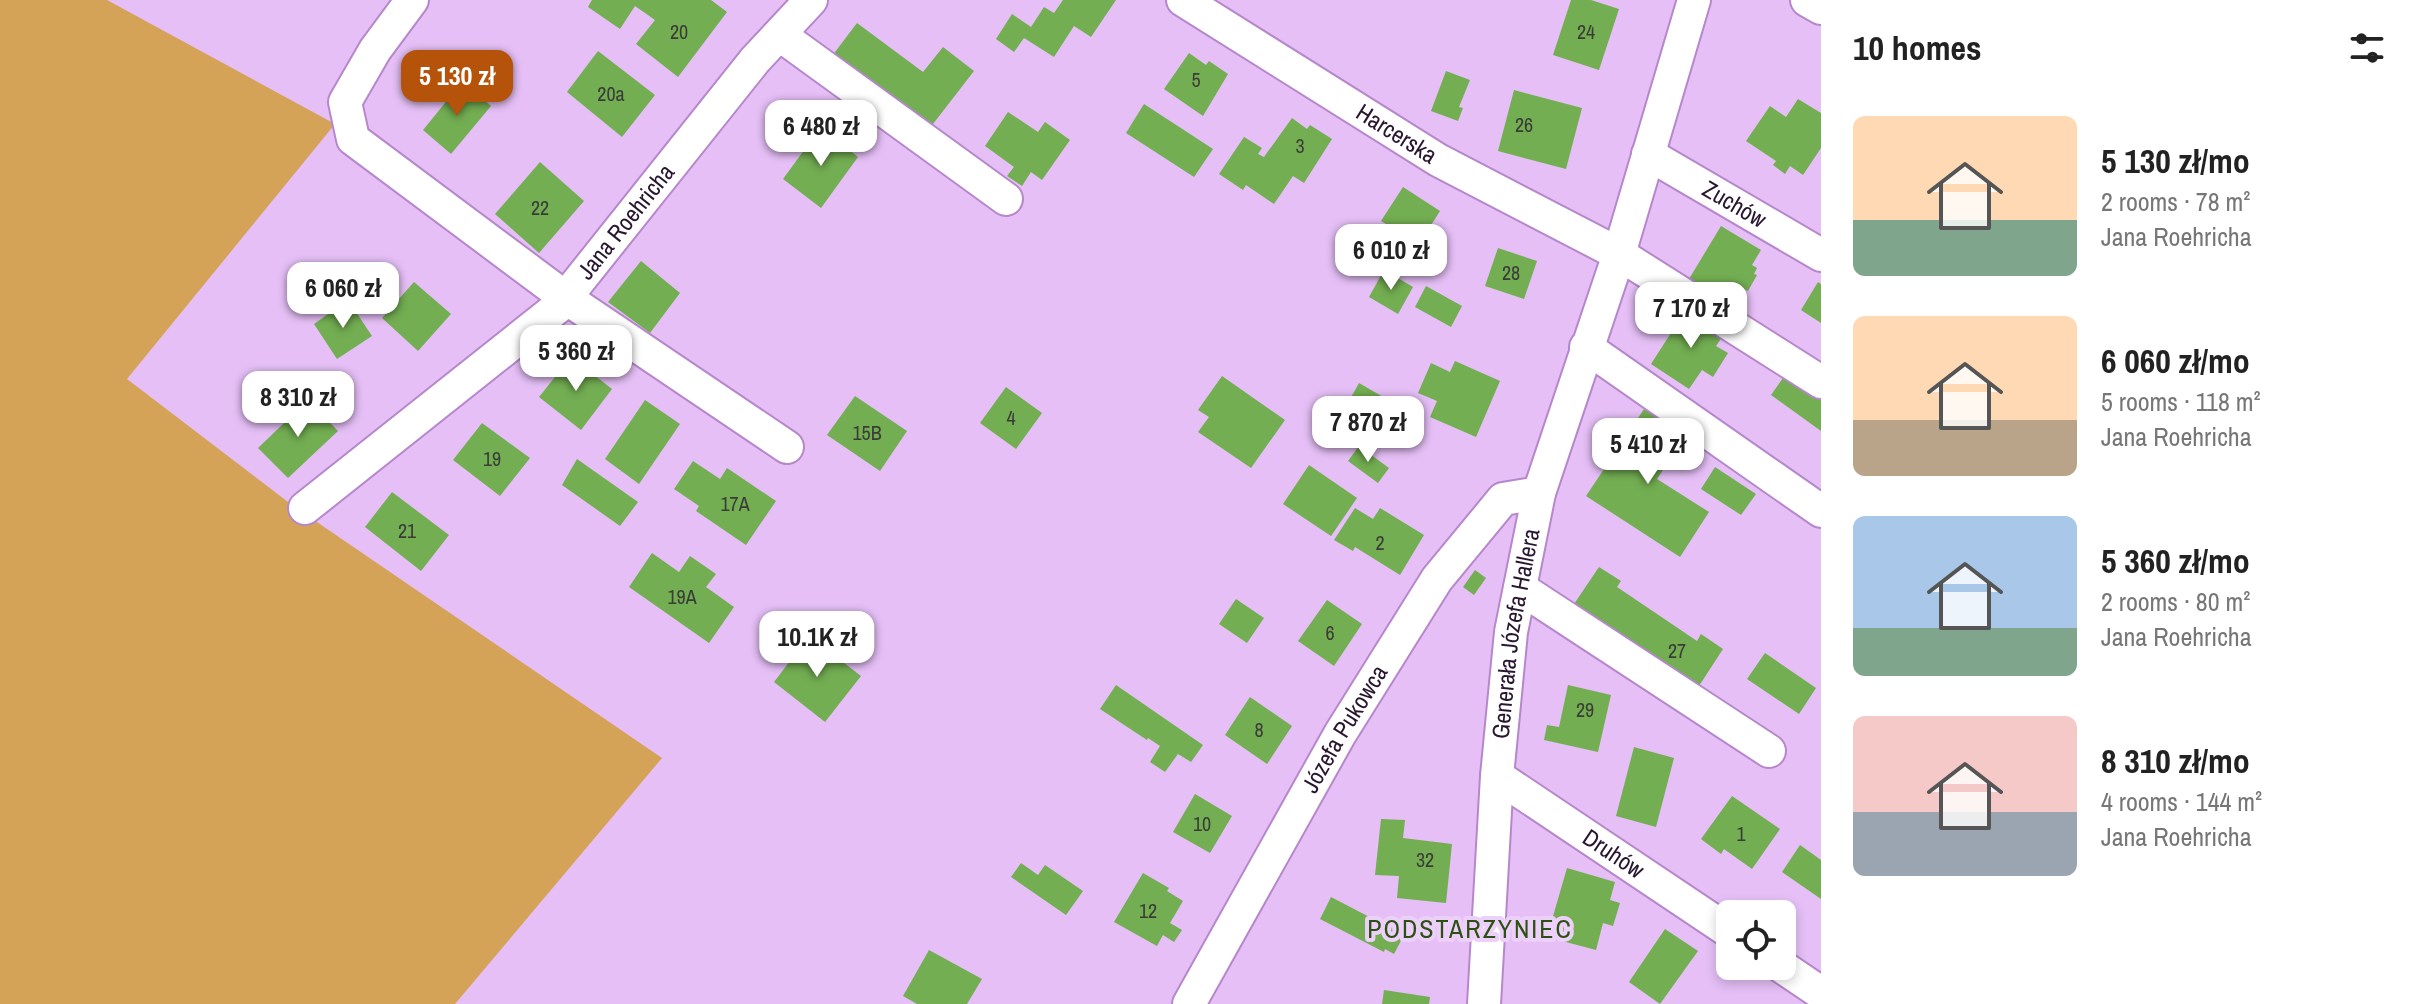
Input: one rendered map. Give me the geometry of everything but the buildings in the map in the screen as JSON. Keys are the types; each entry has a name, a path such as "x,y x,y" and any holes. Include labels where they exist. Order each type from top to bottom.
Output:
{"street":[{"path":"412,0 375,50 345,102 353,139 566,298 787,447"},
{"name":"Jana Roehricha","path":"305,508 558,307 755,60 811,0"},
{"name":"Harcerska","path":"1183,0 1438,160 1619,254 1821,382"},
{"name":"Generała Józefa Hallera","path":"1484,1004 1497,776 1511,632 1539,493 1619,254 1694,0"},
{"path":"1807,0 1821,8"},
{"path":"780,35 1006,199"},
{"name":"Zuchów","path":"1648,154 1821,255"},
{"path":"1586,347 1821,511"},
{"name":"Józefa Pukowca","path":"1189,1004 1340,734 1437,579 1503,499 1539,493"},
{"path":"1520,588 1769,751"},
{"name":"Druhów","path":"1497,776 1716,923"},
{"path":"1796,976 1821,993"}],"shaded area":[{"path":"0,0 107,0 335,124 127,379 292,505 662,758 455,1004 0,1004"}],"district":[{"name":"PODSTARZYNIEC","path":"1470,929"}]}
